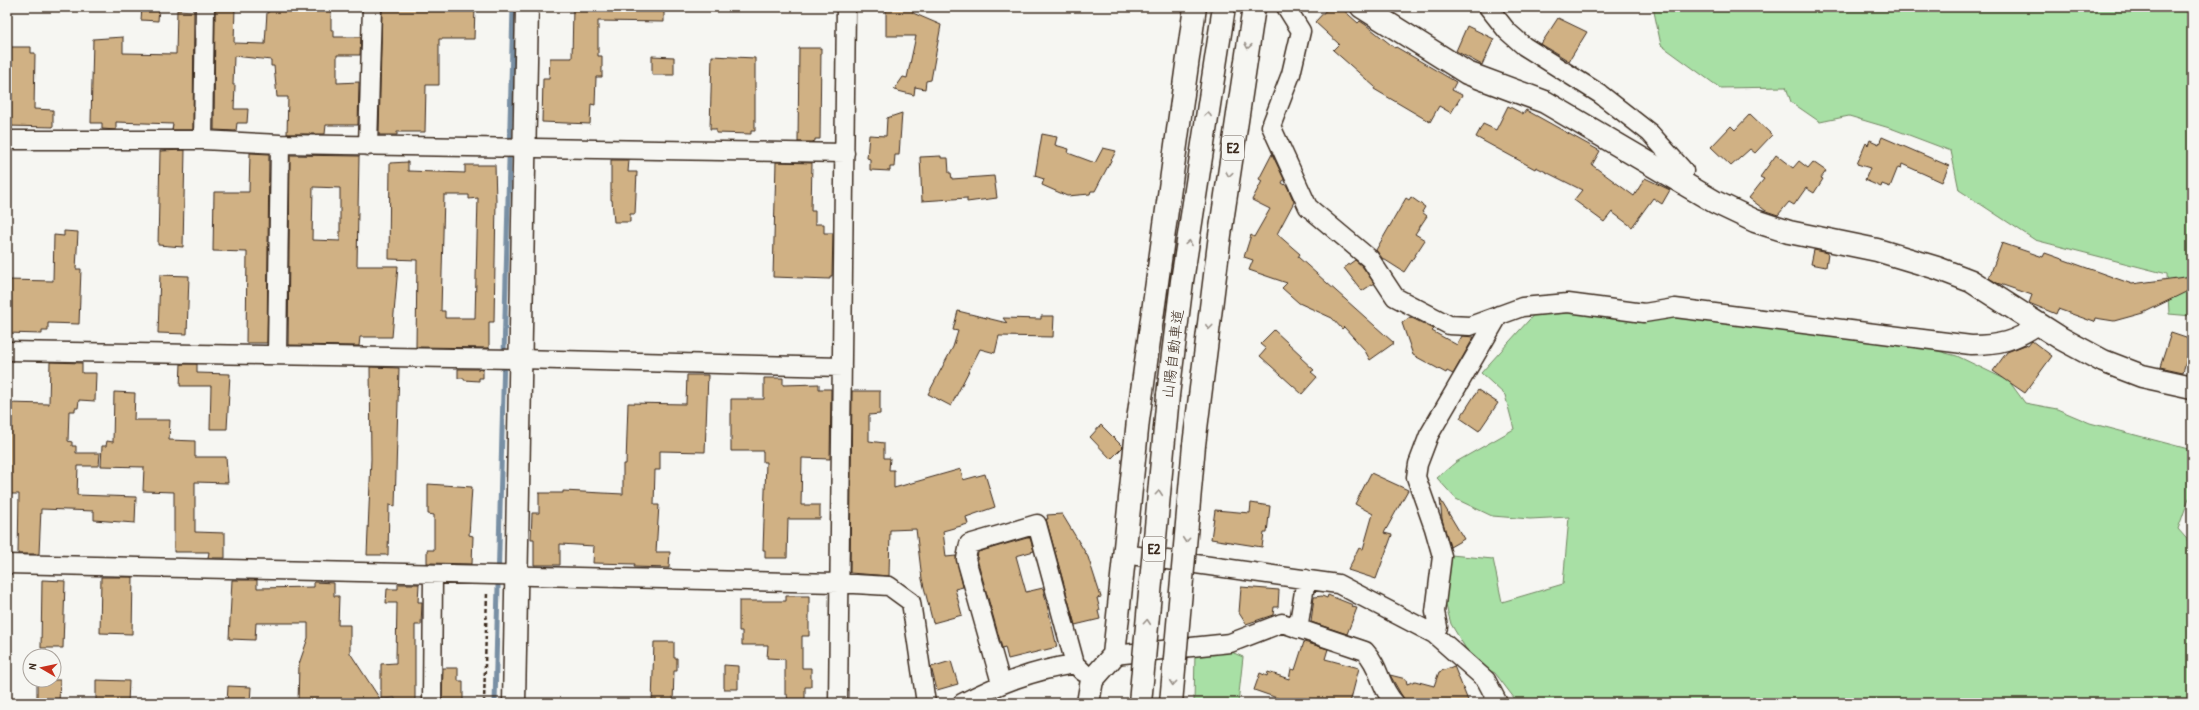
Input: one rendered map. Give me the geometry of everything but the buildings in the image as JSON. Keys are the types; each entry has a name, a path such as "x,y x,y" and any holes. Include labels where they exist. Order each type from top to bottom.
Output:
{"main road":[{"path":"514,703 501,576 510,359 514,148 527,7"},
{"path":"1088,703 1092,680 1114,655 1138,420 1195,7"},
{"name":"山陽自動車道","path":"1140,703 1168,395 1182,281 1224,7"},
{"name":"E2","path":"1171,703 1194,445 1213,289 1254,7"},
{"path":"1362,7 1467,73 1545,102 1714,202 1788,232 1884,252 1944,270 1971,281 2038,325 2103,361 2142,376 2192,387"}],"street":[{"path":"203,140 206,7"},
{"path":"368,146 372,7"},
{"path":"838,703 838,583 846,7"},
{"path":"1286,7 1302,31 1291,74 1271,126 1308,206 1370,259 1395,297 1449,325 1470,326 1522,306 1568,303 1644,313 1675,308 1971,345 1995,345 2021,337 2038,325"},
{"path":"1488,7 1507,31 1524,46 1600,94 1650,133 1684,171 1682,183"},
{"path":"7,140 203,140 368,146 845,153"},
{"path":"277,355 280,144"},
{"path":"1434,634 1438,627 1435,612 1442,556 1416,477 1418,464 1428,435 1499,315"},
{"path":"7,351 510,359 842,367"},
{"path":"1001,683 966,559 969,544 1037,524 1075,664 1092,680"},
{"path":"1124,554 1338,584 1434,634 1486,680 1498,703"},
{"path":"7,564 838,583 889,586 911,602 926,703"},
{"path":"432,703 433,574"},
{"path":"1298,629 1306,579"},
{"path":"1114,655 1230,644 1282,624 1365,651 1374,661 1386,694 1395,703"},
{"path":"962,703 1001,683 1057,667 1075,664"}],"path":[{"path":"484,703 501,576"}],"green space":[{"path":"1653,7 2192,7 2192,316 2169,314 2167,274 2035,240 1959,190 1951,151 1893,129 1849,116 1820,122 1791,102 1786,87 1720,88 1661,45"},
{"path":"1538,310 1561,313 1596,313 1640,322 1673,316 1907,343 1957,356 2009,381 2025,403 2057,409 2090,423 2192,450 2192,497 2189,498 2178,529 2192,545 2192,703 1518,703 1495,673 1475,664 1451,624 1442,591 1451,555 1493,559 1502,602 1563,584 1569,517 1530,519 1492,516 1456,499 1437,478 1456,462 1514,429 1505,395 1481,373"},
{"path":"1218,646 1243,657 1238,703 1194,703 1195,652"}],"waterway":[{"path":"495,703 513,7"}]}
